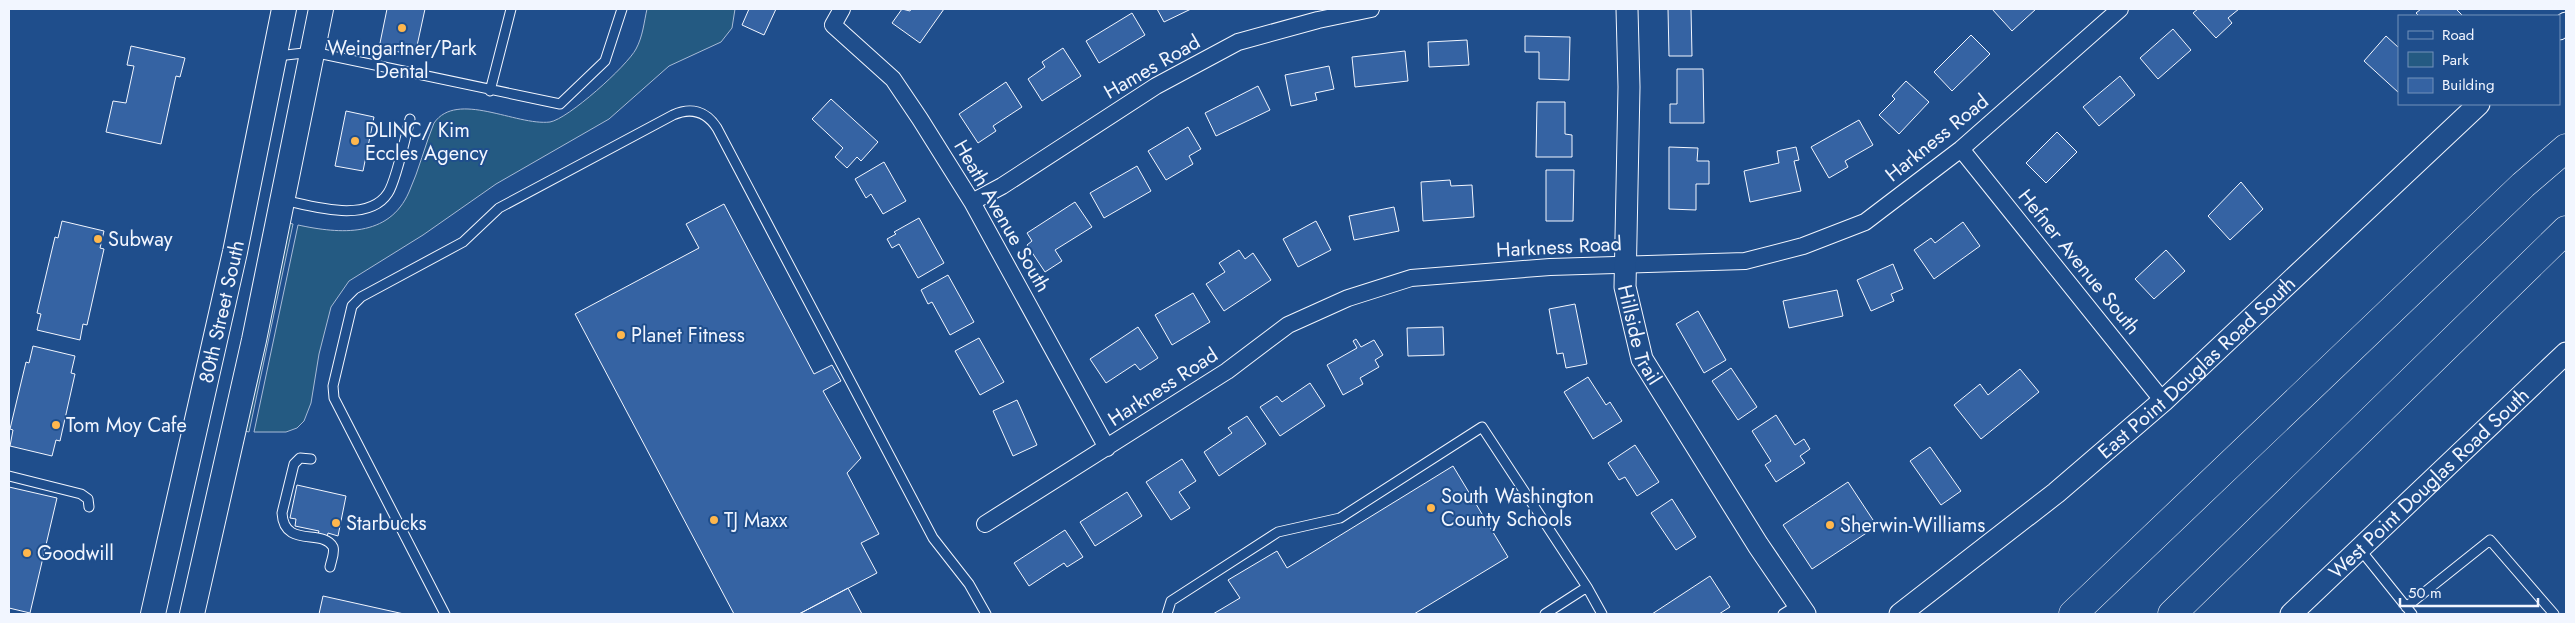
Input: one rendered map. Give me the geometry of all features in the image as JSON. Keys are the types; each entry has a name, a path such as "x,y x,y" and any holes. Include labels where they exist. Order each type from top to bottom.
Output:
{"highway":[{"path":"2073,614 2509,198 2566,148"},
{"path":"2172,614 2566,230"}],"main road":[{"name":"80th Street South","path":"153,614 222,310 284,9"},
{"name":"80th Street South","path":"192,614 240,405 322,9"}],"street":[{"name":"Heath Avenue South","path":"842,9 833,25 893,80 972,202 1107,448"},
{"name":"Hames Road","path":"972,202 1002,186 1156,86 1238,42 1318,20 1371,9"},
{"name":"Hillside Trail","path":"1627,9 1629,87 1625,287 1642,359 1758,545 1796,611"},
{"name":"Harkness Road","path":"985,524 1227,371 1288,325 1348,298 1411,278 1550,267 1625,266 1745,260 1803,246 1865,222 1961,149 2120,9"},
{"name":"East Point Douglas Road South","path":"1900,614 2056,493 2163,401 2478,105"},
{"name":"Hefner Avenue South","path":"1961,149 2163,401"},
{"name":"West Point Douglas Road South","path":"2291,614 2566,353"}],"lane":[{"path":"490,91 511,9"},
{"path":"274,56 313,52 490,91 560,104 605,61 622,9"},
{"path":"446,614 333,396 333,386 352,306 361,297 467,240 499,208 673,115 692,110 706,114 717,128 933,538 969,584 986,614"},
{"path":"283,200 327,210 347,211 365,209 378,204 389,192 410,119"},
{"path":"1167,614 1171,601 1256,545 1278,532 1340,518 1482,427 1587,587 1602,614"},
{"path":"311,459 300,458 294,464 282,513 283,520 287,528 295,534 330,544 333,553 330,567"},
{"path":"9,476 81,494 88,499 89,507"},
{"path":"2359,548 2409,610 2490,540 2554,614"},
{"path":"1545,614 1587,587"}],"green space":[{"path":"647,9 735,9 732,28 721,42 669,66 609,119 496,184 423,235 349,281 331,307 319,354 311,403 304,421 297,428 286,432 254,432 298,225 346,231 376,225 389,218 400,207 409,192 434,123 444,114 457,109 472,109 536,122 550,122 570,112 610,79 636,49"},
{"path":"289,223 293,224 249,432 245,431"}],"building":[{"name":"Weingartner/Park Dental","path":"387,9 425,9 415,55 379,48"},
{"path":"749,9 776,9 764,35 742,25"},
{"path":"902,9 910,11 911,9 944,9 920,43 892,23"},
{"path":"1157,9 1191,9 1164,22"},
{"path":"1668,9 1691,9 1692,56 1669,56"},
{"path":"1992,9 2036,9 2012,31"},
{"path":"2198,9 2239,9 2228,18 2232,23 2216,38 2193,13"},
{"path":"2421,9 2456,9 2462,15 2418,15 2416,13"},
{"path":"1132,13 1145,35 1099,63 1086,41"},
{"path":"2173,29 2191,50 2158,79 2140,58"},
{"path":"1971,35 1990,54 1952,91 1934,72"},
{"path":"1525,36 1570,37 1569,80 1539,79 1539,52 1525,52"},
{"path":"2386,36 2398,47 2398,92 2364,61"},
{"path":"1467,40 1469,65 1429,67 1428,42"},
{"path":"131,46 185,58 180,77 176,76 161,144 106,132 113,101 126,103 134,66 127,65"},
{"path":"1063,48 1081,76 1042,101 1028,79 1045,67 1042,62"},
{"path":"1405,51 1408,81 1355,87 1352,57"},
{"path":"1329,66 1334,89 1315,93 1317,100 1291,106 1285,75"},
{"path":"1677,69 1703,69 1704,123 1670,123 1670,104 1677,104"},
{"path":"2120,76 2135,95 2099,126 2083,107"},
{"path":"1906,81 1929,102 1899,134 1879,115 1895,99 1892,96"},
{"path":"1006,82 1022,107 993,126 996,131 978,143 959,114"},
{"path":"1258,86 1270,110 1216,136 1205,113"},
{"path":"831,99 878,142 861,161 857,157 847,168 835,157 843,148 812,119"},
{"path":"1537,102 1565,102 1565,134 1572,135 1572,157 1536,157"},
{"name":"DLINC/ Kim Eccles Agency","path":"346,111 374,117 363,171 335,166"},
{"path":"1859,120 1873,145 1845,161 1848,167 1829,178 1811,147"},
{"path":"1188,127 1201,149 1189,156 1193,164 1166,180 1148,151"},
{"path":"2057,132 2077,152 2046,183 2026,163"},
{"path":"1669,147 1698,148 1697,161 1709,161 1709,184 1696,184 1696,210 1669,209"},
{"path":"1796,147 1799,160 1794,161 1801,191 1750,202 1744,171 1779,163 1777,151"},
{"path":"884,162 906,201 883,214 871,194 866,198 855,179"},
{"path":"1137,166 1151,191 1104,218 1090,193"},
{"path":"1546,170 1574,170 1573,221 1546,221"},
{"path":"1450,180 1451,186 1472,185 1474,217 1423,221 1421,182"},
{"path":"2241,182 2263,209 2230,240 2208,216"},
{"path":"1075,202 1092,227 1055,250 1062,261 1045,272 1027,245 1032,241 1027,233"},
{"path":"724,204 814,374 832,365 841,381 823,391 861,458 847,473 879,534 861,543 877,573 799,614 734,614 575,314 699,248 686,224"},
{"path":"1394,207 1399,231 1354,240 1349,216"},
{"path":"919,218 944,263 918,278 899,244 892,248 887,239 896,234 894,232"},
{"path":"62,221 104,231 100,248 104,249 87,325 83,324 80,340 37,330 41,314 37,313 55,237 58,238"},
{"path":"1316,221 1331,250 1298,267 1283,239"},
{"path":"1963,222 1980,246 1934,279 1914,250 1931,238 1935,243"},
{"path":"1239,250 1245,259 1253,253 1271,280 1224,311 1206,284 1225,272 1219,263"},
{"path":"2166,250 2185,271 2154,299 2135,279"},
{"path":"1893,264 1903,289 1891,294 1894,301 1871,311 1857,280"},
{"path":"948,275 974,322 950,335 932,302 928,304 921,290"},
{"path":"1837,290 1843,316 1789,328 1783,301"},
{"path":"1193,293 1210,322 1172,345 1155,315"},
{"path":"1575,304 1587,364 1566,368 1563,353 1557,354 1549,309"},
{"path":"1698,311 1726,360 1704,373 1676,324"},
{"path":"1138,327 1158,358 1140,370 1135,364 1106,383 1090,359"},
{"path":"1443,327 1444,355 1408,356 1407,328"},
{"path":"979,338 1004,382 980,395 955,351"},
{"path":"1356,339 1361,347 1374,340 1383,355 1375,360 1379,367 1360,378 1363,384 1343,395 1327,365 1357,348 1353,341"},
{"path":"33,346 75,356 71,373 75,374 60,441 56,440 52,456 10,446 13,430 10,429 26,362 29,363"},
{"path":"1731,368 1757,407 1738,420 1712,381"},
{"path":"2020,369 2039,392 1981,439 1954,405 1980,384 1988,395"},
{"path":"1588,377 1606,405 1610,402 1622,421 1593,439 1564,392"},
{"path":"1310,383 1325,406 1280,436 1260,407 1277,396 1282,402"},
{"path":"1017,400 1037,445 1013,456 993,411"},
{"path":"1776,415 1795,445 1804,439 1810,449 1800,456 1805,463 1776,482 1765,465 1771,461 1752,431"},
{"path":"1247,416 1266,444 1219,476 1204,452 1232,433 1228,428"},
{"path":"1635,445 1659,482 1637,496 1625,477 1619,480 1608,463"},
{"path":"1930,447 1961,491 1941,505 1910,461"},
{"path":"1182,459 1196,481 1179,492 1190,508 1171,520 1146,482"},
{"name":"South Washington County Schools","path":"1453,466 1508,557 1414,614 1213,614 1240,598 1228,580 1277,551 1287,568"},
{"name":"Sherwin-Williams","path":"1848,482 1877,526 1812,569 1783,525"},
{"path":"297,485 346,496 338,536 328,533 327,537 318,534 319,531 295,526 296,519 290,518"},
{"name":"Goodwill","path":"9,487 57,498 30,613 9,608"},
{"path":"1127,492 1142,516 1095,546 1080,522"},
{"path":"1672,499 1696,537 1676,550 1651,513"},
{"path":"1065,530 1083,557 1067,567 1064,563 1029,586 1014,563"},
{"path":"1710,576 1730,607 1719,614 1652,614"},
{"path":"848,588 862,614 799,614"},
{"path":"323,596 404,614 319,614"}],"place":[{"name":"Weingartner/Park Dental","path":"402,28"},
{"name":"DLINC/ Kim Eccles Agency","path":"355,141"},
{"name":"Subway","path":"98,239"},
{"name":"Planet Fitness","path":"621,335"},
{"name":"Tom Moy Cafe","path":"56,425"},
{"name":"South Washington County Schools","path":"1431,508"},
{"name":"TJ Maxx","path":"714,520"},
{"name":"Starbucks","path":"336,523"},
{"name":"Sherwin-Williams","path":"1830,525"},
{"name":"Goodwill","path":"27,553"}]}
